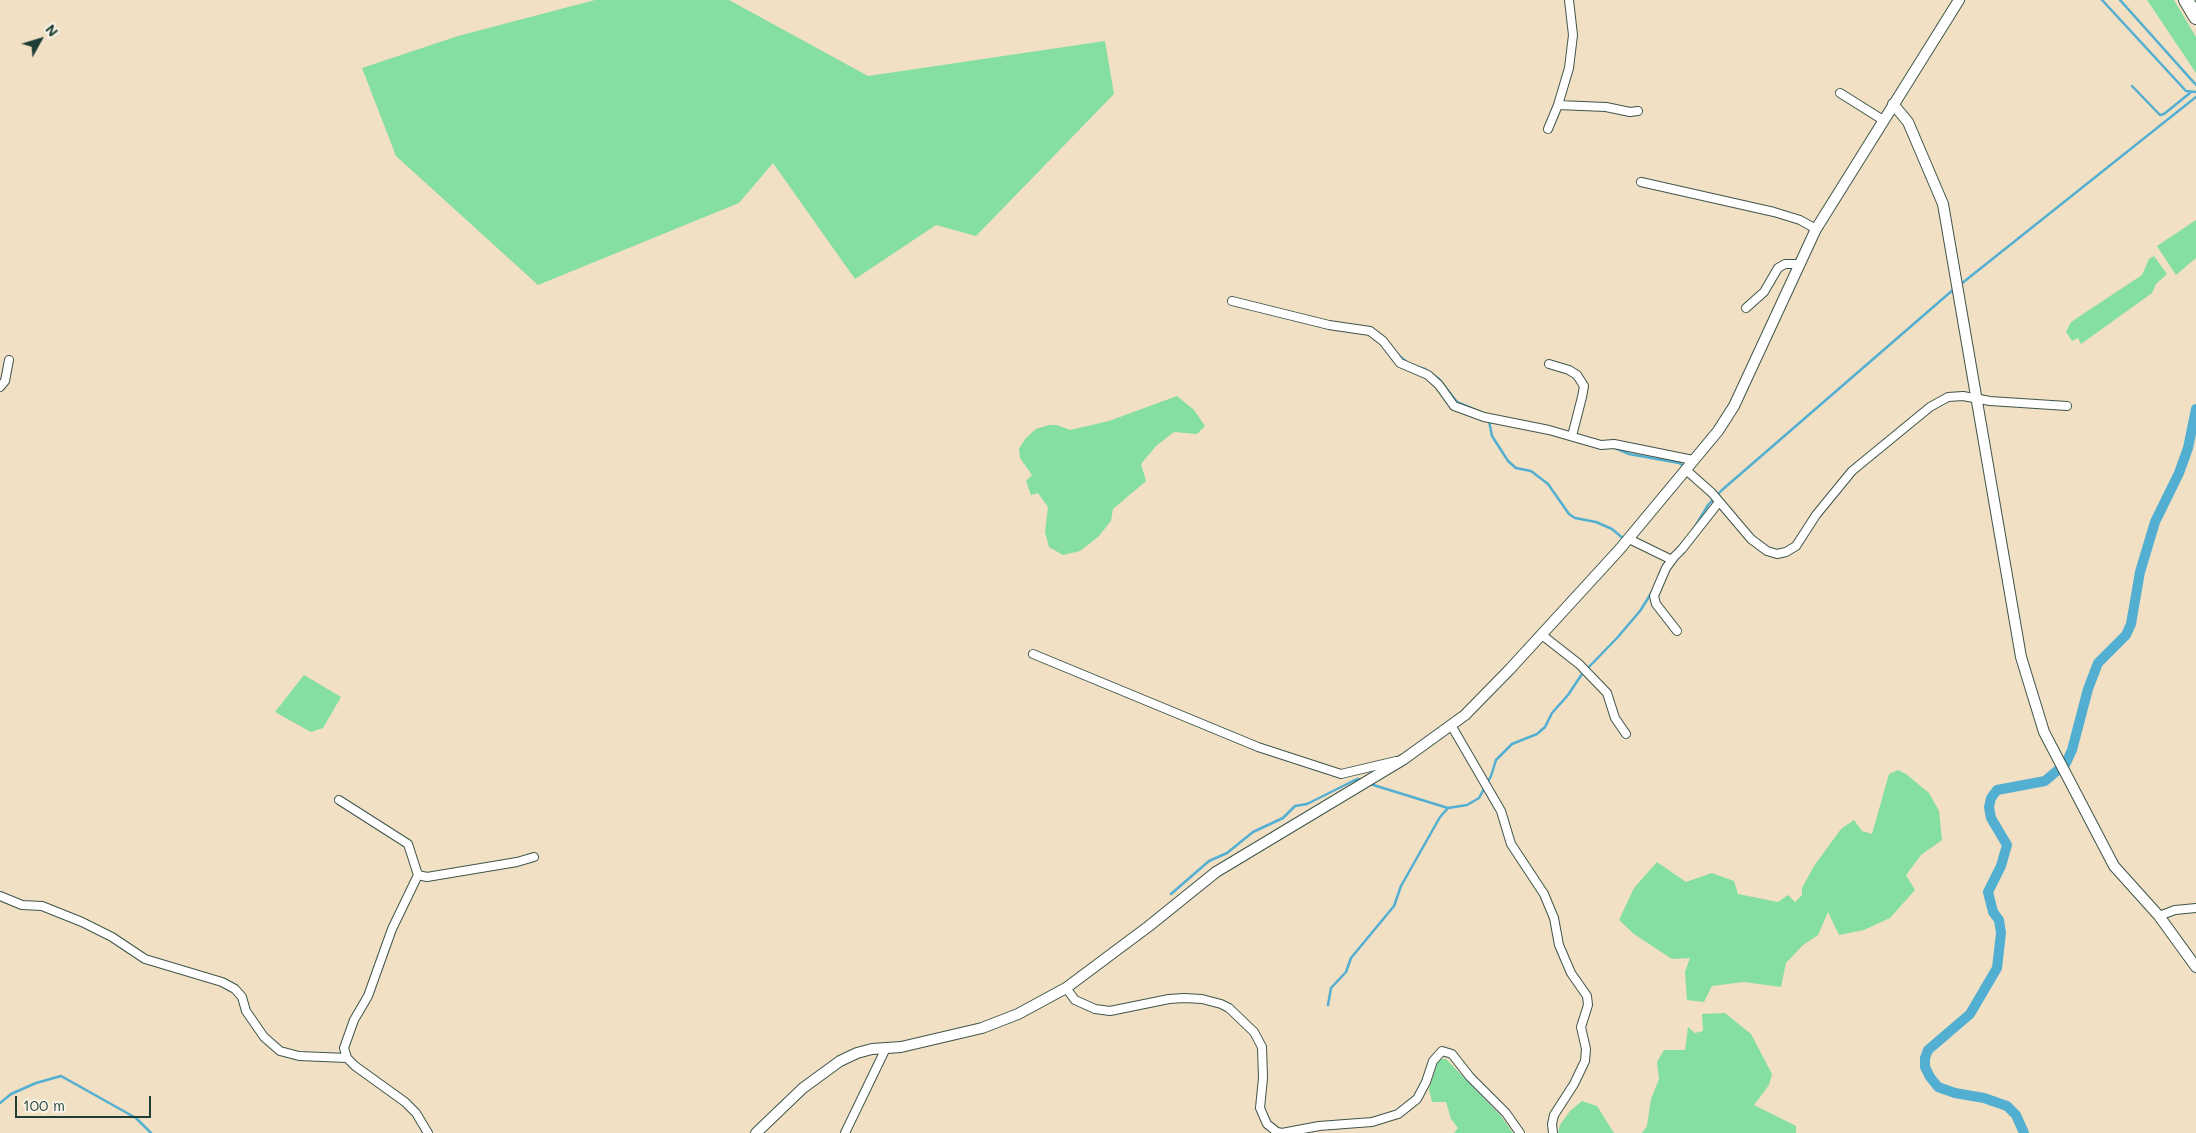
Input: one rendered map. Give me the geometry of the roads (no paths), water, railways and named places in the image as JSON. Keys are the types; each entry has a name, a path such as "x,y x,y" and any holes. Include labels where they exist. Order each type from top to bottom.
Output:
{"highway":[{"path":"2186,0 2196,17"}],"main road":[{"path":"756,1133 803,1088 840,1060 857,1053 901,1047 982,1028 1018,1014 1066,988 1149,926 1216,872 1404,759 1465,715 1542,635 1627,540 1718,431 1734,406 1816,229 1959,0"},
{"path":"1894,104 1908,122 1942,204 1960,294 2021,657 2044,732 2114,866 2159,916 2196,967"}],"street":[{"path":"1548,129 1558,105 1569,68 1573,35 1569,0"},
{"path":"1840,93 1883,120"},
{"path":"1558,105 1606,107 1630,112 1638,111"},
{"path":"1641,182 1774,212 1816,229"},
{"path":"1746,308 1764,292 1778,268 1785,264 1800,264"},
{"path":"1232,301 1329,325 1370,331 1383,342 1400,363 1428,375 1439,385 1454,406 1488,418 1601,444 1614,444 1688,466 1751,539 1767,551 1777,554 1786,552 1796,546 1837,487 1871,453 1930,407 1948,397 1976,397 1990,400 2068,406"},
{"path":"0,387 5,381 9,360"},
{"path":"1550,364 1569,370 1577,375 1584,386 1572,436"},
{"path":"1677,631 1656,604 1654,596 1666,568 1719,502"},
{"path":"1627,540 1672,560"},
{"path":"1542,635 1579,664 1607,693 1615,718 1626,734"},
{"path":"1033,654 1258,747 1341,774 1404,759"},
{"path":"1451,725 1501,812 1511,844 1544,894 1554,918 1559,944 1571,973 1586,996 1588,1005 1581,1027 1586,1049 1585,1061 1574,1084 1554,1115 1552,1133"},
{"path":"339,800 408,844 418,875 392,929 368,996 347,1037 344,1048 348,1058 369,1078 405,1102 422,1121 428,1133"},
{"path":"418,875 427,877 517,862 534,857"},
{"path":"0,896 22,904 42,906 82,922 112,937 136,955 145,959 222,982 234,989 242,997 246,1011 264,1037 280,1050 299,1056 348,1058"},
{"path":"2159,916 2176,910 2196,908"},
{"path":"1066,988 1076,1000 1095,1009 1110,1011 1169,999 1184,998 1202,999 1229,1008 1254,1032 1262,1047 1263,1078 1260,1108 1267,1124 1277,1132 1282,1133 1319,1126 1372,1122 1398,1114 1417,1099 1426,1082 1433,1061 1442,1051 1452,1054 1470,1077 1506,1113 1520,1133"},
{"path":"845,1133 886,1048"}],"waterway":[{"path":"2102,0 2186,91 2196,92"},
{"path":"2120,0 2196,85"},
{"path":"2132,86 2160,115 2164,114 2190,93"},
{"path":"1961,284 2196,97"},
{"path":"1693,530 1708,505 1722,490 1954,289"},
{"path":"1397,354 1408,363"},
{"path":"1418,367 1425,369 1439,379 1457,402 1485,414"},
{"path":"2024,1133 2016,1115 2007,1106 1984,1098 1955,1093 1938,1087 1925,1067 1925,1058 1928,1050 1970,1014 1997,968 2001,933 1999,920 1993,912 1988,892 2001,866 2007,845 1991,818 1989,807 1991,798 1997,790 2045,781 2066,763 2072,750 2088,689 2098,663 2126,635 2131,624 2140,572 2155,522 2179,473 2188,448 2196,409"},
{"path":"1489,421 1492,436 1508,461 1516,468 1531,471 1548,484 1569,514 1575,518 1596,522 1612,529 1625,540"},
{"path":"1615,448 1629,454 1679,463 1684,466"},
{"path":"1659,575 1667,560"},
{"path":"1370,784 1448,808 1467,805 1479,798 1491,776 1496,760 1512,744 1537,734 1545,727 1552,713 1568,695 1582,674 1617,638 1640,611 1652,592"},
{"path":"1171,894 1209,861 1227,853 1253,832 1283,818 1295,806 1307,804 1358,779 1363,781"},
{"path":"1328,1005 1331,988 1346,972 1351,958 1394,906 1401,886 1440,817 1448,808"},
{"path":"0,1103 11,1094 36,1083 61,1076 136,1118 151,1133"}]}
